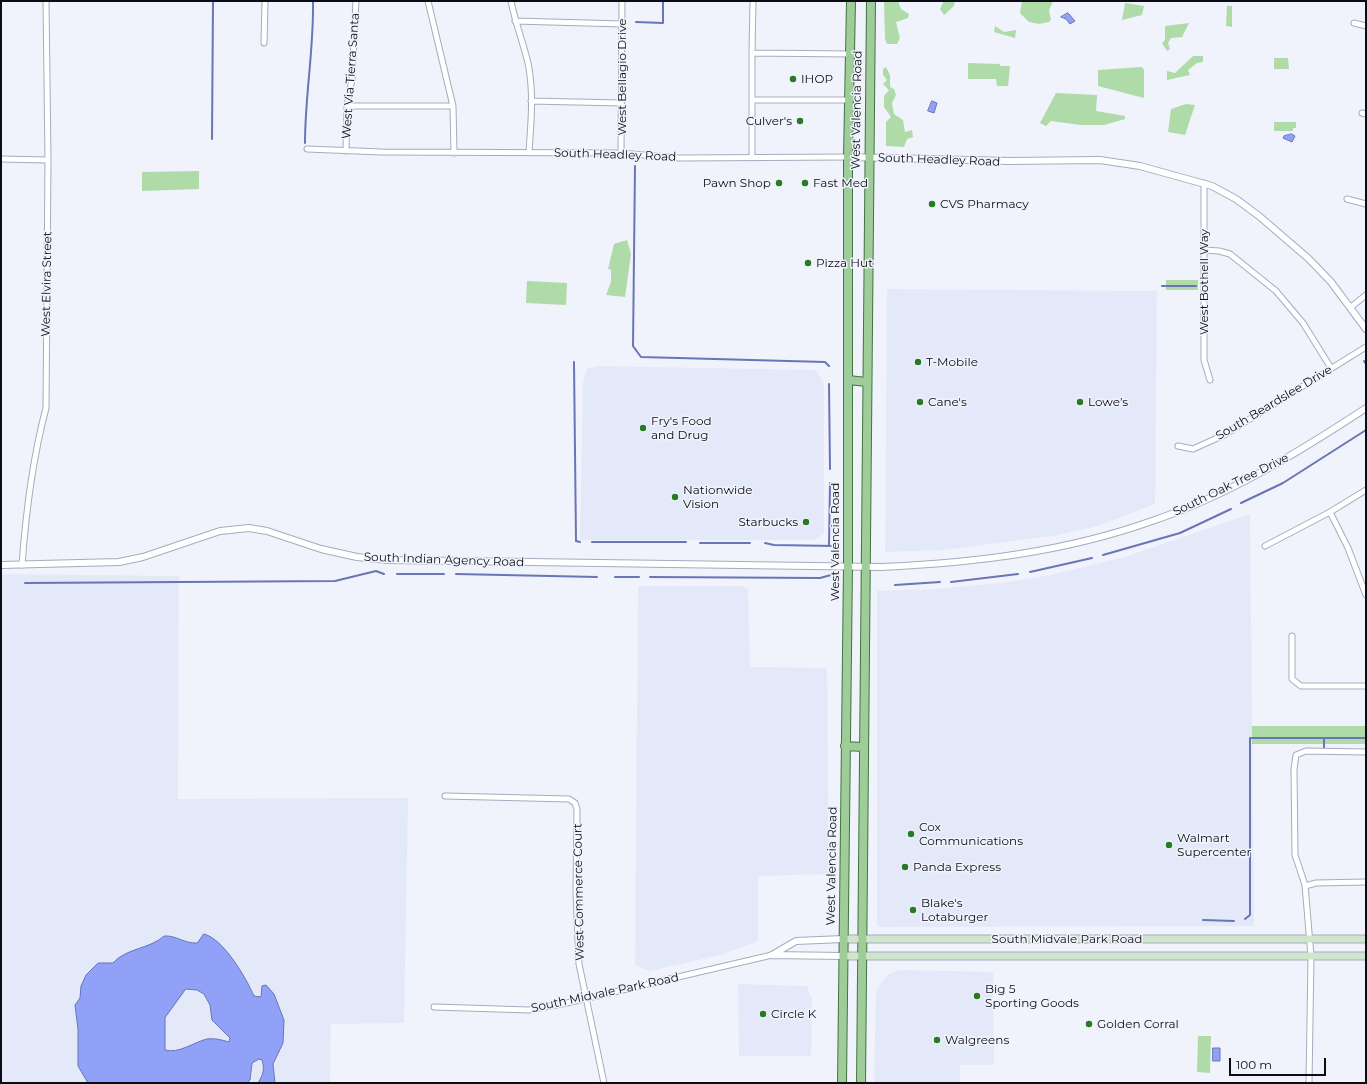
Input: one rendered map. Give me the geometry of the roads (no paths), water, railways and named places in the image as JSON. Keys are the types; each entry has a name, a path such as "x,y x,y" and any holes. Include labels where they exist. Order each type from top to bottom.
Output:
{"main road":[{"name":"West Valencia Road","path":"842,1083 848,566 848,157 851,1"},
{"name":"West Valencia Road","path":"861,1083 861,940 871,1"},
{"path":"848,380 867,382"},
{"path":"845,746 863,747"},
{"name":"South Midvale Park Road","path":"843,940 1366,939"},
{"name":"South Midvale Park Road","path":"843,956 1366,956"}],"street":[{"name":"West Elvira Street","path":"22,565 26,502 36,444 46,408 48,160 46,1"},
{"path":"264,43 265,1"},
{"name":"West Via Tierra Santa","path":"346,151 347,106 352,79 356,1"},
{"path":"428,1 453,106 454,153"},
{"path":"511,1 515,21 528,64 531,101 529,152"},
{"name":"West Bellagio Drive","path":"621,153 622,1"},
{"path":"752,158 753,1"},
{"path":"515,21 622,24"},
{"path":"1354,23 1366,26"},
{"path":"752,53 850,54"},
{"path":"752,100 849,100"},
{"path":"531,101 621,103"},
{"path":"347,106 453,106"},
{"name":"South Headley Road","path":"307,149 454,153 621,153 679,158 848,157 1009,161 1100,160 1140,166 1204,183 1236,199 1259,216 1308,259 1331,282 1366,329"},
{"path":"1,159 48,160"},
{"name":"West Bothell Way","path":"1204,183 1204,360 1210,380"},
{"path":"1347,199 1366,204"},
{"path":"1205,250 1219,251 1230,254 1276,292 1303,323 1331,368"},
{"path":"1351,307 1366,295"},
{"name":"South Beardslee Drive","path":"1178,446 1193,449 1224,436 1366,347"},
{"name":"South Oak Tree Drive","path":"848,566 942,564 1021,555 1093,539 1152,521 1199,503 1301,451 1366,408"},
{"path":"1265,546 1330,512 1366,490"},
{"path":"1330,512 1348,548 1366,595"},
{"name":"South Indian Agency Road","path":"1,565 118,562 143,557 220,531 249,528 267,531 328,551 357,557 389,560 728,566 848,566"},
{"path":"1292,636 1292,679 1300,686 1366,686"},
{"path":"1309,1083 1311,956 1305,886 1295,855 1294,769 1296,755 1306,751 1366,752"},
{"name":"West Commerce Court","path":"445,796 569,799 578,809 576,892 578,964 604,1083"},
{"path":"1305,886 1316,883 1366,882"},
{"name":"South Midvale Park Road","path":"772,955 796,941 843,940"},
{"name":"South Midvale Park Road","path":"434,1007 529,1010 772,955 843,956"}],"water":[{"path":"1068,13 1075,21 1070,24 1066,19 1061,17"},
{"path":"932,101 937,103 934,113 928,111"},
{"path":"1292,134 1295,136 1292,142 1283,138 1284,136"},
{"path":"204,934 212,937 234,960 246,979 254,996 261,997 262,986 266,985 274,994 284,1020 283,1043 273,1064 275,1083 258,1083 263,1069 262,1060 259,1059 252,1063 250,1080 247,1083 88,1083 78,1066 78,1029 75,1005 80,998 81,986 86,975 98,963 113,963 124,954 152,944 164,936 197,943","holes":["186,989 197,990 204,994 210,1005 212,1020 230,1038 229,1042 216,1039 207,1039 181,1049 170,1051 165,1050 165,1018"]},
{"path":"1213,1048 1220,1048 1220,1061 1213,1061"}],"waterway":[{"path":"212,139 213,1"},
{"path":"305,143 313,1"},
{"path":"636,22 663,23 663,1"},
{"path":"635,166 633,346 641,357 825,362 829,366"},
{"path":"1162,286 1196,286"},
{"path":"574,362 576,541 580,542"},
{"path":"829,384 830,469"},
{"path":"1241,503 1283,483 1366,430"},
{"path":"829,545 830,483"},
{"path":"1103,555 1180,533 1231,509"},
{"path":"592,542 686,542"},
{"path":"700,543 750,543"},
{"path":"765,543 774,545 835,546"},
{"path":"1030,572 1092,558"},
{"path":"25,583 335,581 376,571 384,574"},
{"path":"397,574 444,574"},
{"path":"456,574 597,577"},
{"path":"951,582 1018,574"},
{"path":"650,577 820,578 831,575"},
{"path":"615,577 639,577"},
{"path":"895,585 940,582"},
{"path":"1245,919 1250,915 1250,738 1366,738"},
{"path":"1324,738 1324,748"},
{"path":"1203,920 1234,921"}],"place":[{"name":"IHOP","path":"793,79"},
{"name":"Culver's","path":"800,121"},
{"name":"Pawn Shop","path":"779,183"},
{"name":"Fast Med","path":"805,183"},
{"name":"CVS Pharmacy","path":"932,204"},
{"name":"Pizza Hut","path":"808,263"},
{"name":"T-Mobile","path":"918,362"},
{"name":"Cane's","path":"920,402"},
{"name":"Lowe’s","path":"1080,402"},
{"name":"Fry's Food and Drug","path":"643,428"},
{"name":"Nationwide Vision","path":"675,497"},
{"name":"Starbucks","path":"806,522"},
{"name":"Cox Communications","path":"911,834"},
{"name":"Walmart Supercenter","path":"1169,845"},
{"name":"Panda Express","path":"905,867"},
{"name":"Blake's Lotaburger","path":"913,910"},
{"name":"Big 5 Sporting Goods","path":"977,996"},
{"name":"Circle K","path":"763,1014"},
{"name":"Golden Corral","path":"1089,1024"},
{"name":"Walgreens","path":"937,1040"}]}
